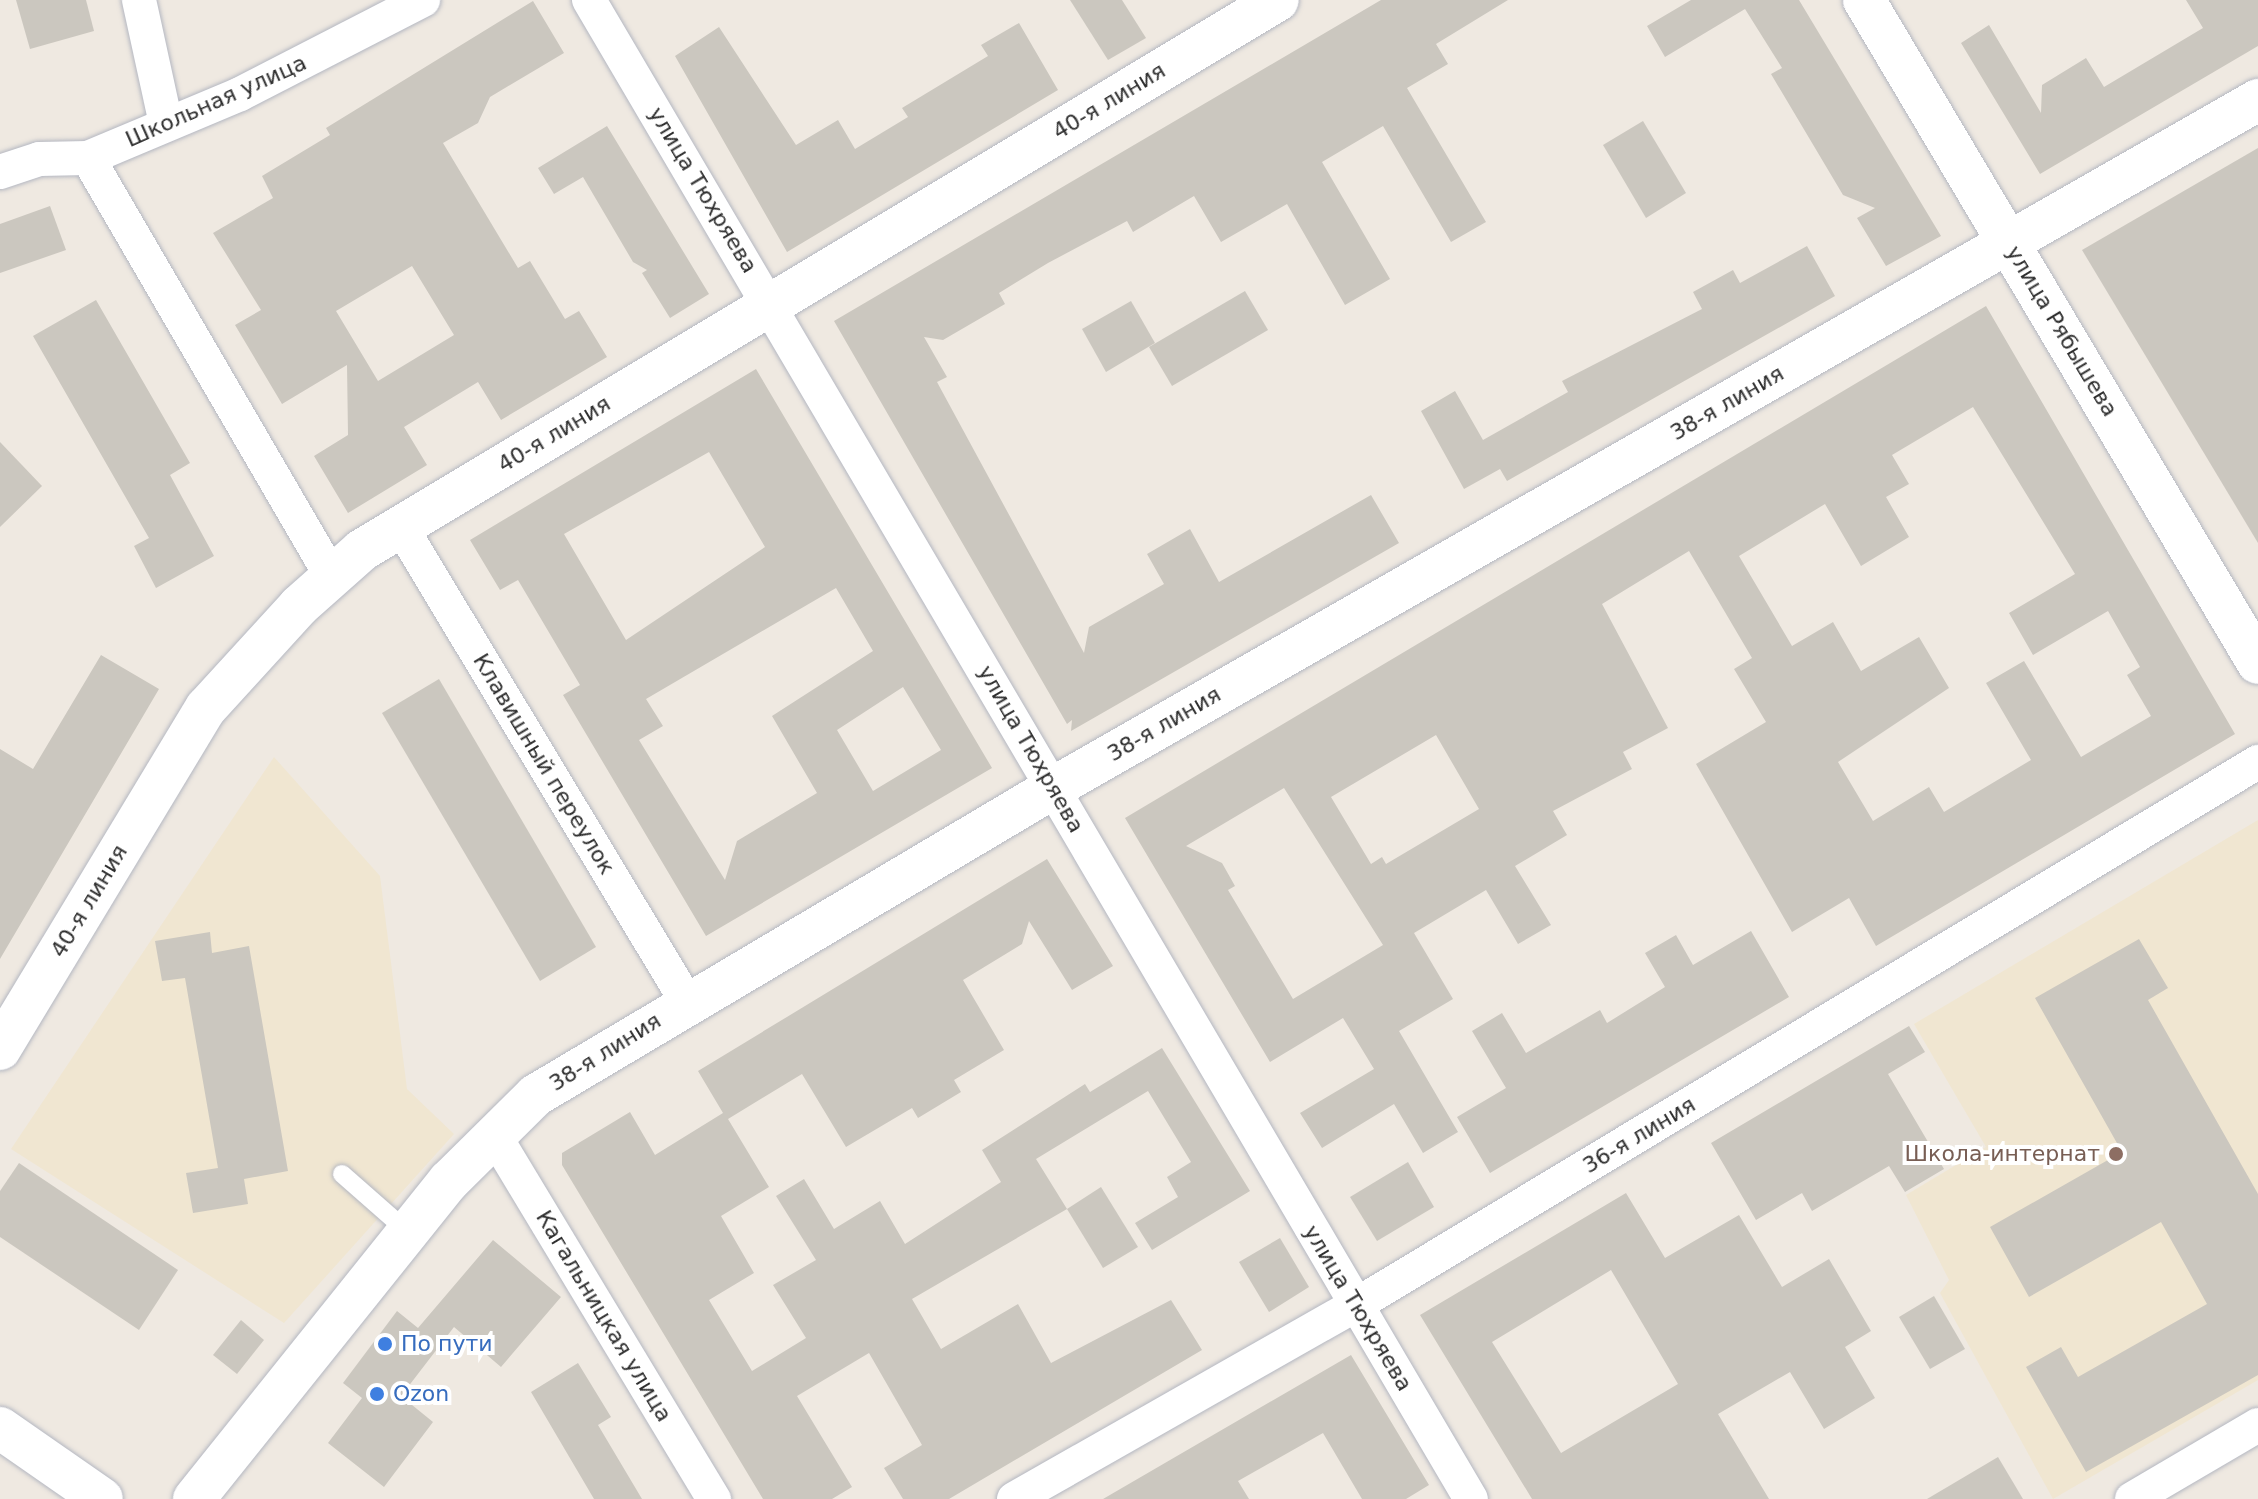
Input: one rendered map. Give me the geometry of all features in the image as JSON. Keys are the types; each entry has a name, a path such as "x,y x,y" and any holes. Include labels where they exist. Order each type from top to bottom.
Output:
{"street":[{"path":"139,0 166,124"},
{"name":"Школьная улица","path":"0,172 39,159 88,158 166,124 423,0"},
{"name":"улица Тюхряева","path":"589,0 771,304 1471,1499"},
{"name":"40-я линия","path":"0,1049 206,708 332,578 401,527 1278,0"},
{"name":"улица Рябышева","path":"1864,0 2258,663"},
{"name":"38-я линия","path":"194,1499 408,1232 493,1133 536,1095 687,1002 1053,788 2258,100"},
{"path":"88,158 332,578"},
{"name":"Клавишный переулок","path":"401,527 687,1002"},
{"name":"36-я линия","path":"1014,1499 1356,1305 2258,762"},
{"name":"Кагальницкая улица","path":"493,1133 714,1499"},
{"path":"2132,1499 2258,1425"},
{"path":"0,1428 102,1499"}],"lane":[{"path":"342,1174 408,1232"}],"shaded area":[{"path":"274,757 380,876 407,1089 454,1134 284,1323 11,1149"},
{"name":"Школа-интернат","path":"2258,820 2258,1380 2053,1499 1940,1293 1949,1280 1906,1195 1986,1147 1914,1024"}],"building":[{"path":"16,0 86,0 94,31 30,49"},
{"path":"1070,0 1122,0 1146,38 1108,60"},
{"path":"1381,0 1508,0 1436,44 1448,64 1407,88 1486,222 1451,242 1383,126 1322,162 1390,279 1345,305 1287,204 1221,242 1194,196 1133,232 1127,221 1048,263 999,293 1005,304 943,340 924,337 947,377 937,382 1084,653 1089,627 1164,584 1147,554 1190,529 1219,582 1371,495 1399,543 1071,731 1072,720 1067,724 834,321"},
{"path":"1691,0 1799,0 1941,236 1886,266 1857,218 1875,208 1843,195 1771,74 1782,68 1745,9 1665,57 1647,26"},
{"path":"2186,0 2258,0 2258,46 2040,174 1961,43 1989,25 2041,113 2042,85 2086,58 2104,87 2203,28"},
{"path":"533,1 564,53 490,97 478,123 443,143 518,268 530,261 565,319 579,311 607,357 501,420 478,382 404,427 427,465 348,513 314,456 348,435 347,365 282,404 235,325 261,310 213,233 273,198 262,176 330,135 326,128","holes":["412,266 454,335 378,381 336,311"]},
{"path":"1019,23 1058,90 787,252 675,56 719,27 796,145 838,120 855,149 908,117 902,108 988,56 981,45"},
{"path":"1643,121 1686,193 1646,218 1603,145"},
{"path":"607,126 709,294 670,318 642,273 647,270 633,262 583,177 554,194 538,168"},
{"path":"2258,148 2258,543 2082,250"},
{"path":"50,206 66,250 0,273 0,224"},
{"path":"1807,246 1835,296 1507,481 1500,469 1464,489 1421,411 1455,391 1483,440 1568,392 1562,381 1702,309 1693,292 1733,270 1740,283"},
{"path":"1245,291 1268,330 1172,386 1149,347"},
{"path":"96,300 190,463 170,475 214,556 156,588 134,546 149,538 33,336"},
{"path":"1131,301 1155,343 1106,372 1082,329"},
{"path":"1986,306 2235,734 1876,946 1849,898 1792,932 1696,764 1766,722 1734,669 1752,658 1689,551 1602,604 1668,728 1623,752 1632,769 1553,811 1567,835 1515,866 1551,925 1518,944 1486,890 1414,933 1453,999 1399,1031 1458,1132 1423,1153 1394,1104 1322,1148 1300,1113 1374,1069 1343,1018 1270,1062 1125,818","holes":["1973,407 2075,574 2009,613 2033,655 2108,611 2140,667 2127,675 2151,716 2081,757 2024,661 1986,683 2031,760 1944,812 1929,787 1873,821 1838,762 1949,688 1919,637 1861,671 1833,622 1792,646 1739,556 1825,504 1861,566 1909,537 1886,497 1909,484 1892,455","1436,735 1479,809 1386,864 1382,857 1371,864 1331,797","1284,788 1383,945 1293,999 1228,890 1235,886 1222,863 1186,846"]},
{"path":"756,369 992,768 706,936 563,695 580,685 518,580 500,590 470,540","holes":["709,452 765,547 626,640 564,534","836,588 873,651 772,716 817,793 737,841 725,880 639,740 663,726 646,699","903,687 941,750 873,791 837,730"]},
{"path":"0,442 42,486 0,527"},
{"path":"101,655 159,689 0,959 0,749 33,769"},
{"path":"439,679 596,947 540,981 382,713"},
{"path":"1047,859 1113,966 1072,990 1029,921 1022,944 963,980 1004,1050 954,1080 961,1092 918,1118 912,1108 846,1147 802,1074 728,1119 769,1187 721,1216 754,1273 709,1300 752,1371 806,1338 773,1285 816,1260 776,1196 804,1179 834,1229 880,1201 905,1244 1001,1182 982,1150 1085,1084 1090,1092 1162,1048 1250,1191 1152,1250 1135,1223 1178,1197 1167,1177 1191,1162 1148,1091 1036,1159 1067,1209 912,1299 941,1349 1018,1304 1051,1363 1171,1300 1202,1350 949,1499 903,1499 884,1468 922,1445 869,1353 797,1396 852,1487 832,1499 763,1499 562,1165 562,1153 630,1112 655,1155 723,1113 698,1071"},
{"path":"1751,931 1789,997 1490,1173 1457,1117 1506,1088 1472,1031 1502,1013 1526,1053 1600,1010 1607,1023 1665,987 1645,953 1676,935 1693,965"},
{"path":"210,932 212,953 249,946 288,1171 244,1179 248,1204 193,1213 186,1173 218,1168 185,978 162,981 155,941"},
{"path":"2139,939 2168,988 2148,1000 2258,1194 2258,1375 2086,1472 2026,1367 2061,1347 2078,1377 2207,1304 2161,1222 2029,1297 1990,1227 2122,1152 2035,998"},
{"path":"1909,1026 1925,1052 1888,1074 1944,1169 1905,1192 1889,1166 1812,1211 1802,1193 1756,1220 1711,1143"},
{"path":"1408,1162 1434,1207 1377,1241 1350,1197"},
{"path":"19,1163 178,1270 139,1330 0,1237 0,1191"},
{"path":"1101,1187 1138,1247 1103,1268 1067,1209"},
{"path":"1626,1193 1665,1258 1739,1215 1782,1287 1829,1259 1871,1331 1845,1347 1875,1398 1824,1429 1790,1372 1718,1414 1769,1499 1532,1499 1420,1315","holes":["1611,1270 1678,1384 1561,1453 1492,1342"]},
{"path":"1280,1238 1309,1287 1269,1312 1239,1262"},
{"path":"493,1240 561,1297 501,1367 454,1327 401,1396 433,1422 384,1487 328,1443 362,1398 343,1383 397,1311 418,1328"},
{"path":"1934,1296 1965,1349 1930,1369 1899,1317"},
{"path":"241,1320 264,1340 237,1374 213,1355"},
{"path":"1351,1355 1429,1485 1406,1499 1362,1499 1323,1433 1238,1481 1249,1499 1103,1499"},
{"path":"578,1363 611,1417 598,1425 642,1499 594,1499 531,1392"},
{"path":"1998,1457 2023,1499 1927,1499"}],"place":[{"name":"Школа-интернат","path":"2116,1154"},
{"name":"По пути","path":"385,1344"},
{"name":"Ozon","path":"377,1394"}]}
